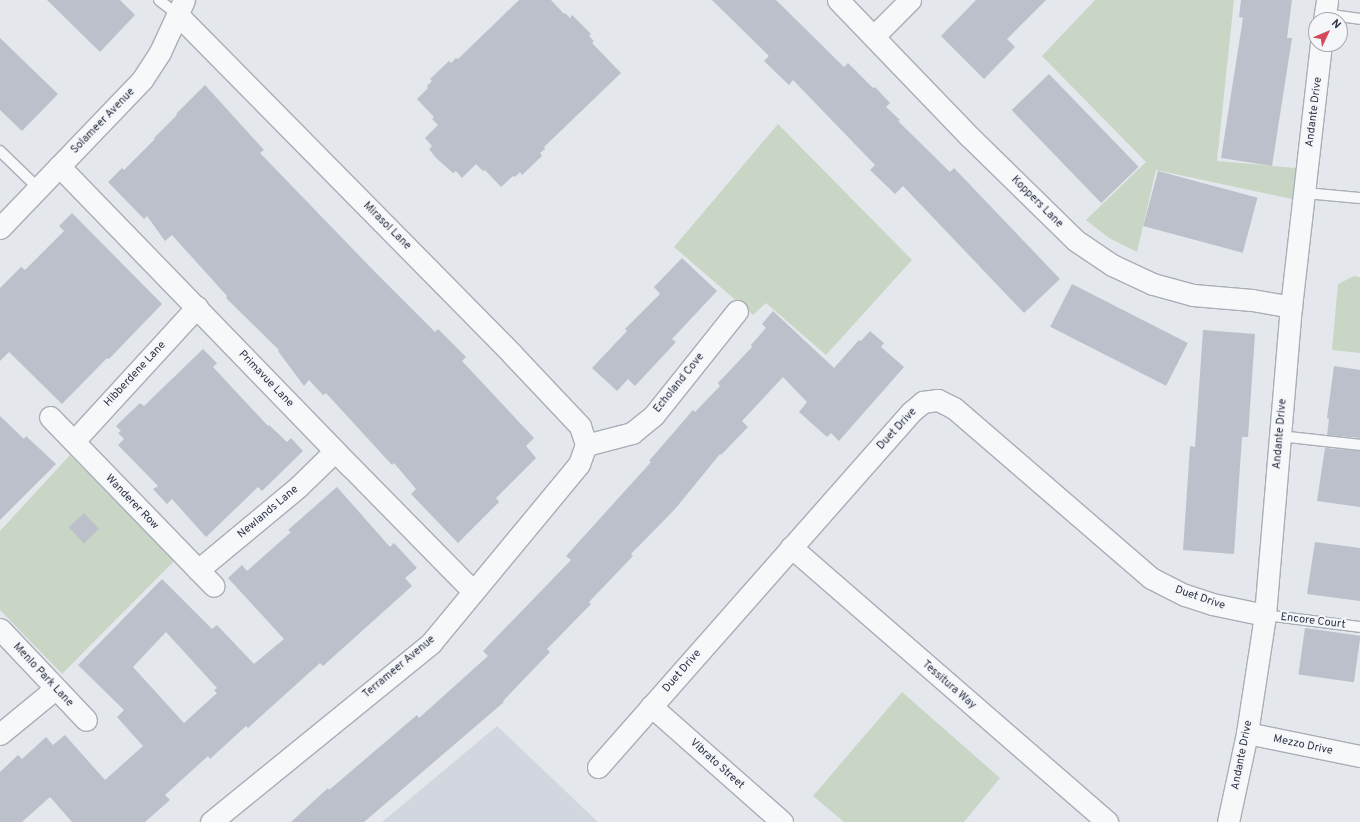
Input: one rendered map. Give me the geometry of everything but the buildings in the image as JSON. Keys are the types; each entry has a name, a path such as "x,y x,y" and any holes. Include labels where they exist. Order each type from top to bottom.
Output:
{"street":[{"name":"Koppers Lane","path":"838,0 970,137 1075,240 1112,265 1153,284 1193,295 1252,300 1291,307"},
{"path":"874,36 910,0"},
{"name":"Solameer Avenue","path":"0,228 142,80 160,52 181,7"},
{"name":"Mirasol Lane","path":"181,7 580,426 586,446"},
{"name":"Andante Drive","path":"1228,822 1247,733 1266,616 1291,307 1321,52"},
{"name":"Primavue Lane","path":"59,166 335,451 473,590"},
{"name":"Hibberdene Lane","path":"74,441 196,307"},
{"name":"Echoland Cove","path":"586,446 632,432 654,415 737,311"},
{"name":"Duet Drive","path":"598,767 910,412 923,402 938,400 954,408 1151,578 1192,597 1212,604 1266,616"},
{"name":"Wanderer Row","path":"50,417 214,586"},
{"name":"Terrameer Avenue","path":"211,822 431,643 473,590 579,464 586,446"},
{"name":"Newlands Lane","path":"198,570 299,486 335,451"},
{"name":"Tessitura Way","path":"792,547 1108,822"},
{"name":"Menlo Park Lane","path":"0,629 86,720"},
{"path":"0,734 56,688"},
{"name":"Vibrato Street","path":"651,706 782,822"},
{"name":"Mezzo Drive","path":"1247,733 1360,756"}],"lane":[{"path":"159,0 181,7"},
{"path":"1325,11 1360,19"},
{"path":"0,151 38,188"},
{"path":"1304,193 1360,198"},
{"path":"1280,436 1360,446"},
{"name":"Encore Court","path":"1266,616 1360,627"}],"shaded area":[{"path":"497,726 598,822 382,822"}],"green space":[{"path":"1095,0 1234,0 1217,161 1296,168 1292,199 1156,170 1137,252 1109,238 1086,220 1146,162 1042,56"},
{"path":"778,124 912,260 826,355 766,303 753,315 674,247"},
{"path":"1354,276 1360,277 1360,353 1332,350 1338,284"},
{"path":"70,455 174,561 62,674 0,610 0,531"},
{"path":"902,692 1000,778 964,822 844,822 813,796"}]}
